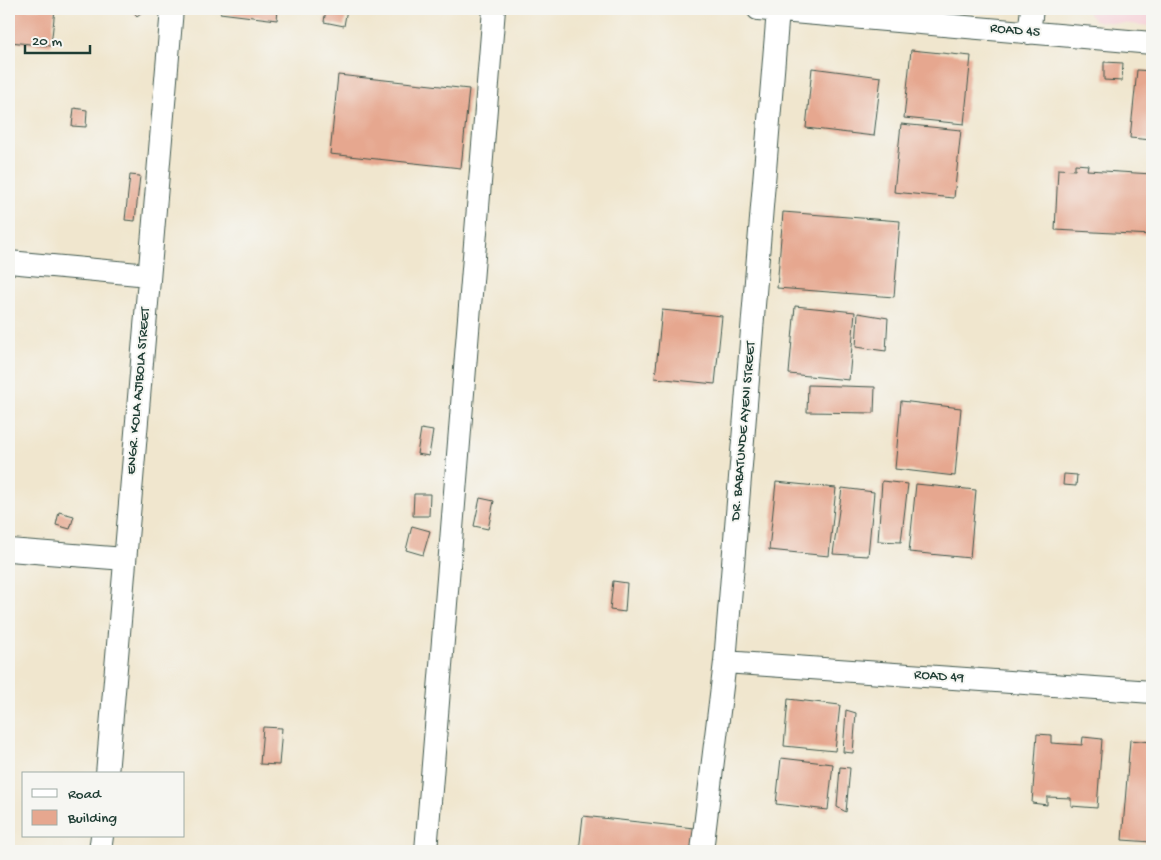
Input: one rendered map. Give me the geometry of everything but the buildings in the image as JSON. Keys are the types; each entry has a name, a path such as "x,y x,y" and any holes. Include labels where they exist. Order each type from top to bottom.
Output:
{"street":[{"name":"ENGR. KOLA AJIBOLA STREET","path":"107,772 172,9"},
{"path":"426,851 494,9"},
{"path":"1029,33 1032,9"},
{"name":"ROAD 45","path":"768,10 1152,43"},
{"name":"DR. BABATUNDE AYENI STREET","path":"702,851 725,662 768,10"},
{"path":"9,262 149,275"},
{"path":"9,550 125,560"},
{"name":"ROAD 49","path":"725,662 1152,692"},
{"path":"100,851 102,838"}],"shaded area":[{"path":"1085,9 1152,9 1152,26 1095,21"}]}
